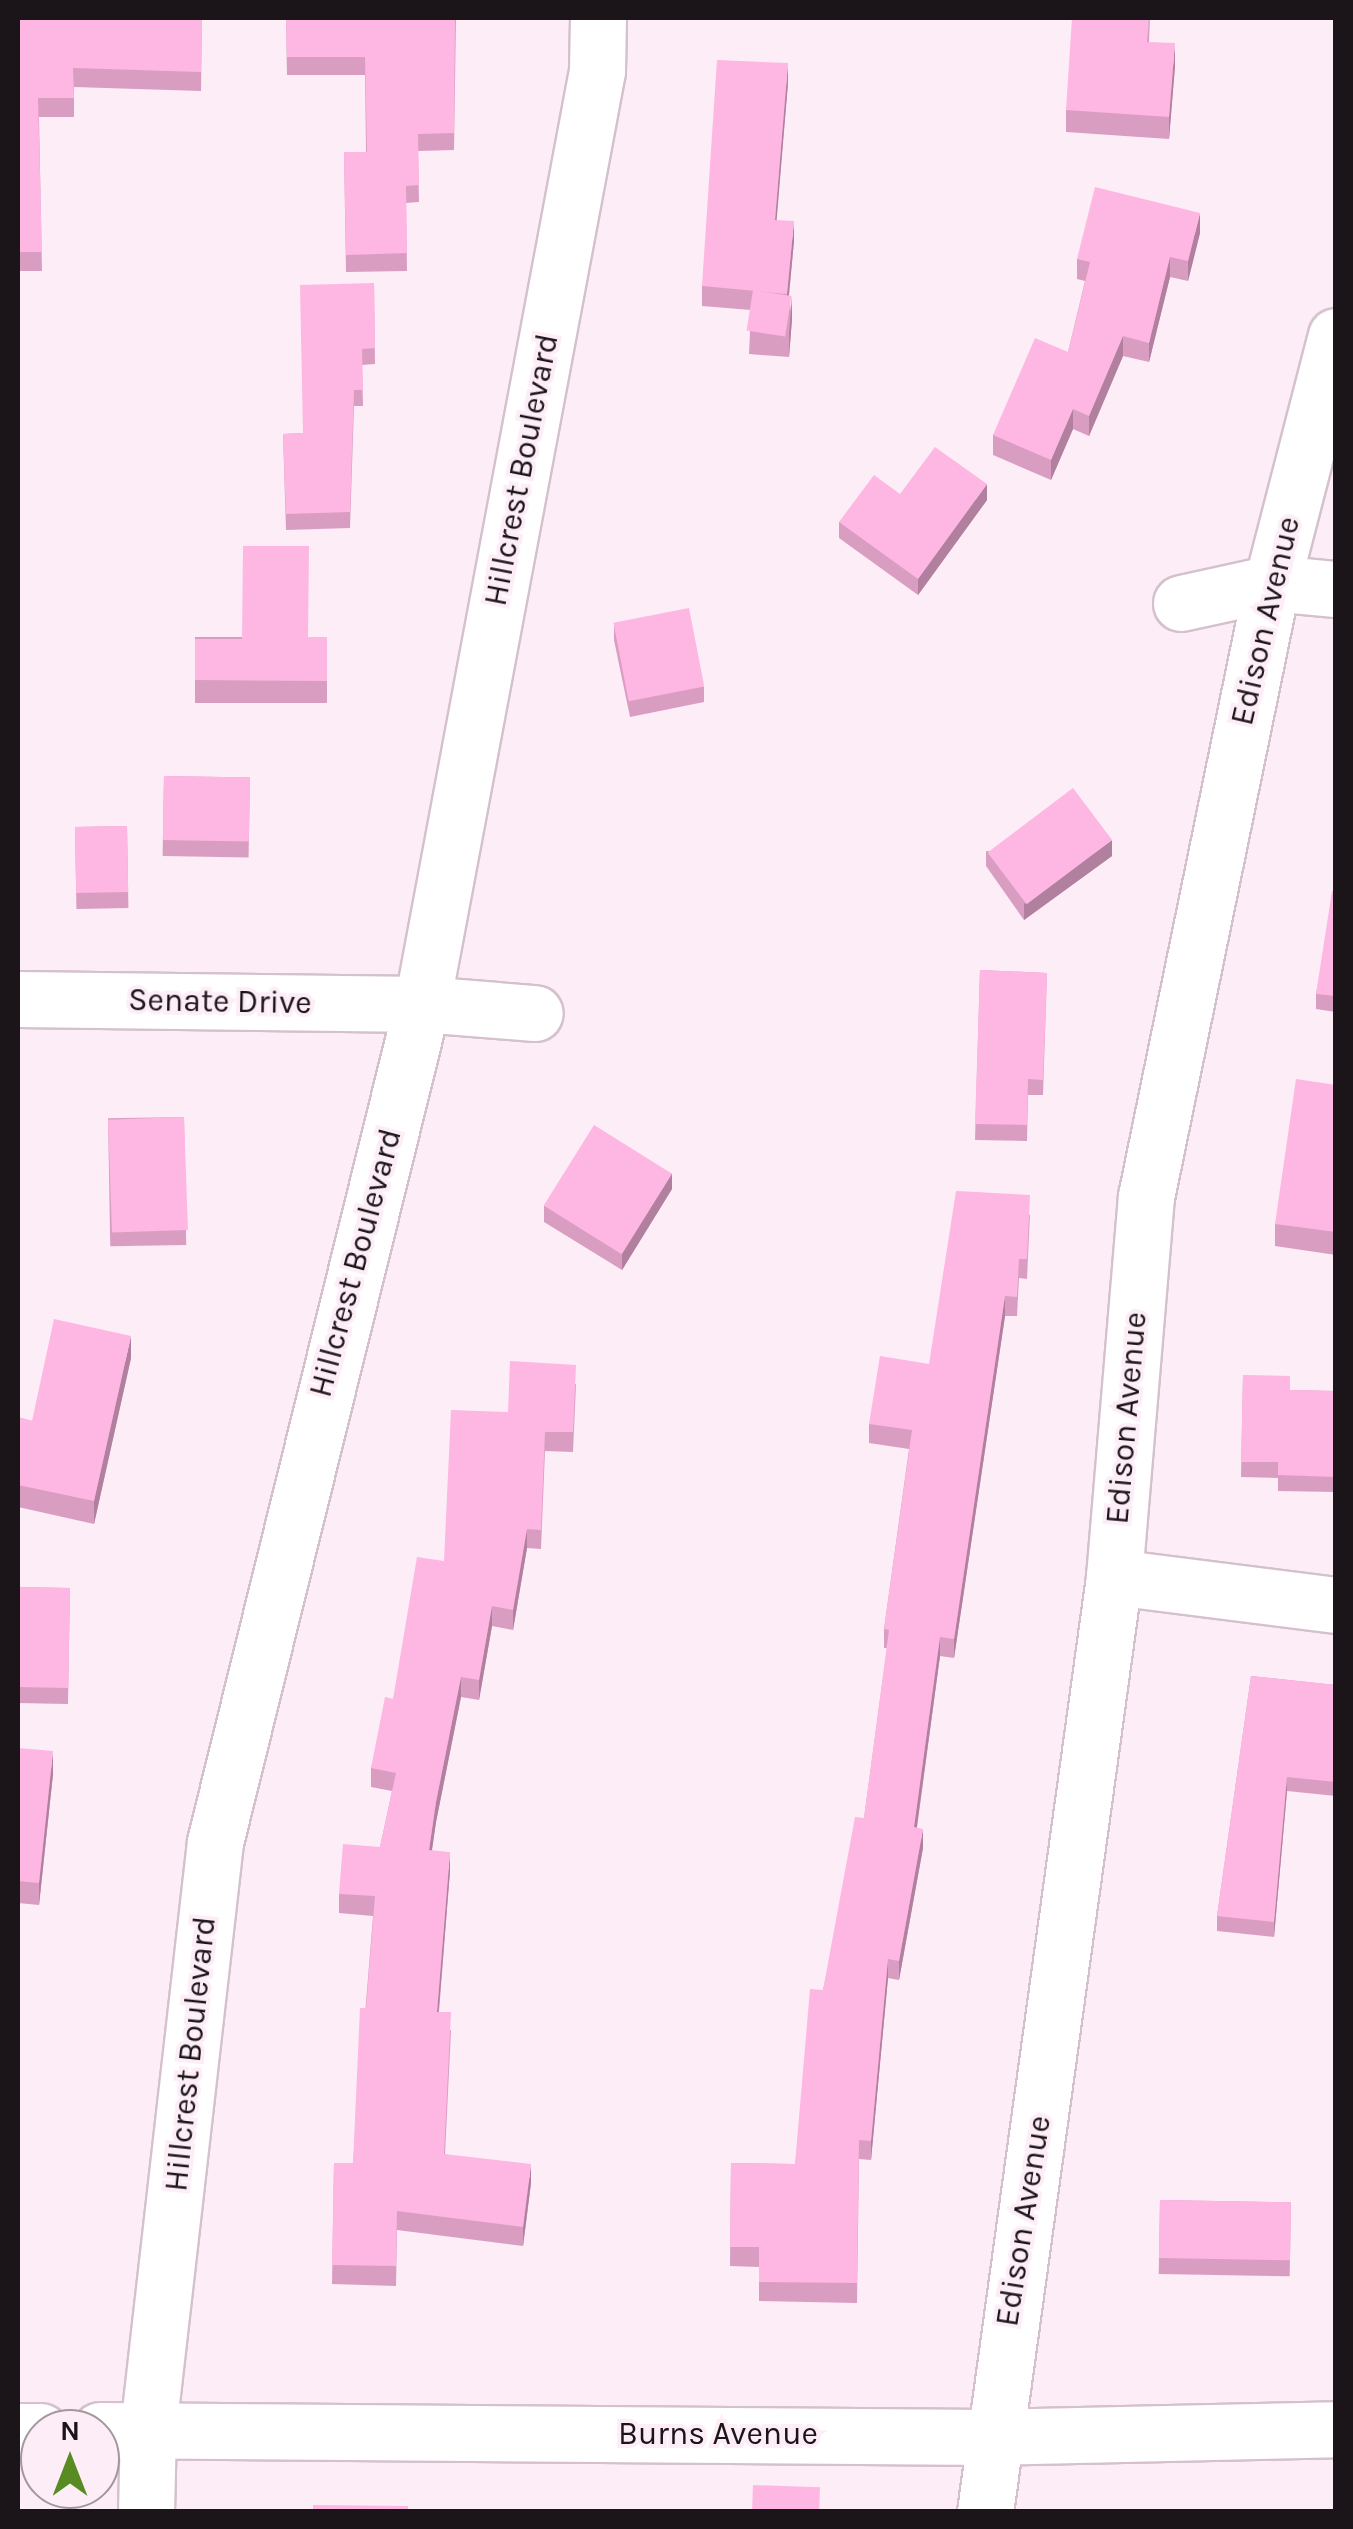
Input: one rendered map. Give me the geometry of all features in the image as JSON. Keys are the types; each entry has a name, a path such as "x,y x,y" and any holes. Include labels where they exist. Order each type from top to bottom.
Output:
{"street":[{"name":"Hillcrest Boulevard","path":"146,2512 124,2430 215,1842 422,1004 597,72 598,18"},
{"name":"Edison Avenue","path":"984,2512 990,2436 1114,1577 1146,1196 1272,584 1336,336"},
{"path":"1180,603 1272,584 1336,588"},
{"name":"Senate Drive","path":"18,999 422,1004 535,1013"},
{"path":"1114,1577 1336,1605"},
{"name":"Burns Avenue","path":"124,2430 990,2436 1336,2429"}],"building":[{"path":"18,18 202,18 201,72 73,68 74,98 38,98 42,252 18,252"},
{"path":"286,18 455,18 454,133 418,134 419,185 406,186 407,253 346,255 344,152 367,152 365,57 287,57"},
{"path":"1072,18 1149,18 1147,42 1175,43 1169,117 1066,110"},
{"path":"717,60 788,63 775,220 794,221 787,294 702,286"},
{"path":"1095,187 1200,213 1188,261 1170,257 1149,343 1123,336 1089,416 1073,409 1051,460 993,435 1035,338 1068,352 1090,262 1077,259"},
{"path":"374,283 375,348 362,349 363,390 354,390 350,512 286,514 283,434 303,433 300,285"},
{"path":"753,290 792,296 785,337 747,330"},
{"path":"935,447 987,484 918,579 839,522 874,475 900,494"},
{"path":"243,546 309,546 308,637 327,637 327,681 195,680 195,639 242,639"},
{"path":"689,608 704,687 629,701 613,623"},
{"path":"164,776 250,778 249,841 163,840"},
{"path":"1073,788 1112,840 1027,904 988,852"},
{"path":"127,826 128,892 76,893 75,827"},
{"path":"1332,891 1336,892 1336,996 1316,994"},
{"path":"980,970 1047,973 1043,1080 1028,1079 1027,1125 975,1124"},
{"path":"1296,1079 1336,1085 1336,1232 1275,1224"},
{"path":"184,1117 188,1230 112,1233 108,1120"},
{"path":"594,1125 672,1174 622,1254 544,1206"},
{"path":"956,1191 1030,1195 1027,1259 1019,1259 1017,1297 1005,1296 954,1639 940,1637 914,1827 923,1829 899,1961 888,1959 871,2141 859,2140 857,2283 759,2282 759,2247 730,2247 731,2163 795,2164 810,1989 823,1990 855,1817 864,1818 889,1630 884,1629 912,1430 869,1424 880,1356 929,1364"},
{"path":"54,1319 131,1336 94,1501 18,1485 18,1417 32,1421"},
{"path":"510,1361 576,1365 573,1432 545,1432 541,1530 527,1529 513,1610 492,1606 479,1680 461,1677 429,1850 450,1852 437,2012 451,2012 444,2154 531,2164 523,2227 397,2211 396,2266 332,2265 334,2163 353,2163 360,2008 366,2008 375,1896 339,1894 343,1844 380,1847 396,1773 371,1768 385,1697 393,1699 417,1557 444,1561 451,1410 508,1412"},
{"path":"1243,1375 1290,1376 1290,1390 1336,1391 1336,1477 1278,1475 1278,1462 1241,1462"},
{"path":"18,1587 70,1588 68,1688 18,1687"},
{"path":"1251,1676 1336,1685 1336,1782 1287,1777 1274,1922 1217,1916"},
{"path":"18,1748 53,1751 39,1883 18,1881"},
{"path":"1160,2200 1291,2202 1290,2260 1159,2258"},
{"path":"753,2485 820,2487 819,2512 752,2512"},
{"path":"313,2505 408,2506 408,2512 313,2512"}]}
